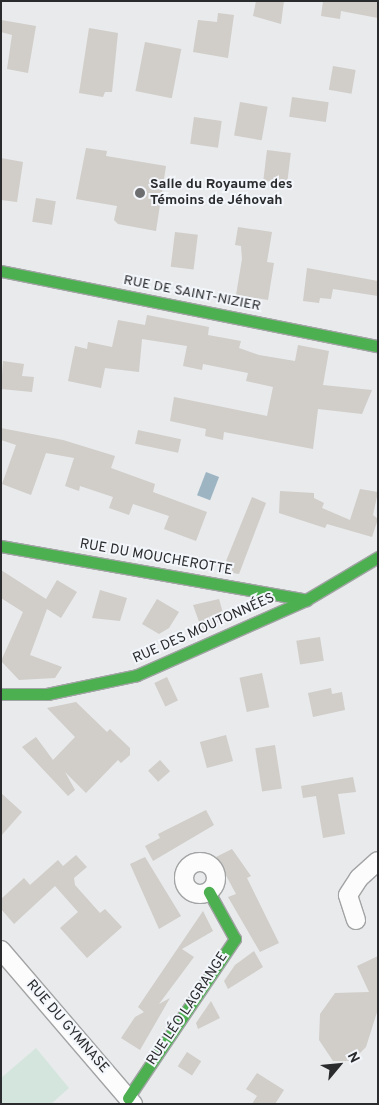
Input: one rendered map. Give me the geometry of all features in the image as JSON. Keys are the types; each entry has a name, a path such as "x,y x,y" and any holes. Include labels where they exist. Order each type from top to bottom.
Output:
{"street":[{"name":"RUE DE SAINT-NIZIER","path":"1,271 378,346"},
{"name":"RUE DU MOUCHEROTTE","path":"1,546 306,600"},
{"name":"RUE DES MOUTONNÉES","path":"1,694 48,694 136,675 306,600 378,557"},
{"path":"356,920 348,895 359,878 378,861"},
{"name":"RUE LÉO LAGRANGE","path":"130,1101 234,939 209,892"},
{"name":"RUE DU GYMNASE","path":"1,950 130,1101"}],"shaded area":[{"path":"36,1048 69,1088 51,1104 1,1104 1,1078"}],"water":[{"path":"206,472 219,477 210,500 197,495"}],"building":[{"path":"256,1 284,1 281,24 253,16"},
{"path":"323,1 378,1 378,18 341,11 340,19 321,16"},
{"path":"218,13 234,15 228,58 193,52 198,20 217,22"},
{"path":"1,20 36,26 28,73 7,69 12,35 1,32"},
{"path":"89,28 118,33 112,92 105,92 103,97 79,93"},
{"path":"145,42 181,49 172,98 135,91"},
{"path":"333,66 356,70 351,94 329,90"},
{"path":"292,97 329,102 326,122 289,117"},
{"path":"240,102 268,107 262,140 234,135"},
{"path":"194,117 222,121 218,148 190,144"},
{"path":"86,148 107,151 106,156 166,166 156,231 118,224 114,220 117,206 76,199"},
{"path":"267,150 291,153 287,184 263,181"},
{"path":"1,158 23,162 17,202 1,200"},
{"path":"36,198 56,201 52,225 32,222"},
{"path":"238,227 272,232 267,262 274,263 268,300 236,295 242,259 241,246 235,245"},
{"path":"175,232 198,235 194,270 171,267"},
{"path":"307,268 378,281 378,296 333,289 331,299 320,298 319,303 303,301"},
{"path":"147,315 209,327 208,335 241,341 239,348 259,355 295,361 298,345 329,351 323,385 372,390 362,414 318,409 313,449 224,432 223,440 205,436 206,429 170,421 174,397 267,416 273,387 246,381 248,373 203,364 202,370 183,366 187,346 142,339 139,372 105,368 101,388 68,381 75,346 87,349 88,342 112,347 118,320 145,325"},
{"path":"3,361 24,364 22,376 34,377 32,392 1,389"},
{"path":"1,428 63,440 115,456 111,468 155,484 153,492 207,512 196,541 164,529 169,516 133,504 129,515 109,508 113,497 80,486 79,491 65,486 74,458 46,453 31,495 2,484 16,445 1,440"},
{"path":"138,430 181,439 178,453 135,444"},
{"path":"360,489 378,492 373,515 378,519 372,537 327,524 325,528 279,513 280,491 314,493 314,498 324,503 322,508 350,520"},
{"path":"252,497 266,503 239,574 222,571"},
{"path":"1,570 46,599 57,580 77,592 61,618 47,609 30,655 62,667 55,678 19,680 1,661 23,612 1,598"},
{"path":"100,590 127,598 120,621 92,618"},
{"path":"157,599 179,612 169,628 159,634 142,624"},
{"path":"219,599 225,620 202,630 193,605"},
{"path":"320,637 324,661 300,664 296,641"},
{"path":"262,673 269,707 247,712 240,678"},
{"path":"167,677 178,701 165,706 154,683"},
{"path":"331,688 332,694 342,692 345,710 313,717 308,693"},
{"path":"76,702 107,732 110,729 130,748 130,755 121,763 118,760 86,793 65,772 75,790 68,796 22,747 36,737 53,760 75,737 47,708"},
{"path":"226,735 233,761 207,768 200,742"},
{"path":"275,745 282,788 262,792 255,748"},
{"path":"160,760 170,771 158,782 148,771"},
{"path":"353,777 356,792 338,794 345,834 323,838 316,796 303,798 301,786"},
{"path":"1,793 22,812 1,836"},
{"path":"206,810 214,825 153,861 145,846 160,838 158,834"},
{"path":"232,849 251,876 247,878 279,943 260,952 228,897 236,894 216,857"},
{"path":"76,855 87,867 74,878 75,885 100,913 105,909 122,927 87,958 60,928 78,912 55,886 14,924 1,909 1,899 24,878 30,885 58,860 63,866"},
{"path":"145,857 181,916 159,929 130,864"},
{"path":"203,911 213,931 182,949 194,957 159,1004 170,998 140,1050 121,1038 135,1017 144,1012 138,1007"},
{"path":"254,951 263,967 228,989 224,981 235,965"},
{"path":"378,956 378,1009 366,1047 352,1061 333,1061 319,1040 320,1014 335,993 369,992 357,966"},
{"path":"211,1001 220,1018 198,1029 196,1023"},
{"path":"187,1052 201,1061 192,1076 178,1066"},
{"path":"257,1073 284,1090 275,1104 252,1104 257,1096 246,1089"}],"traffic: fast":[{"path":"1,271 378,346"},
{"path":"1,546 306,600"},
{"path":"1,694 47,694 137,675 306,600 378,557"},
{"path":"128,1098 235,939 209,892"}],"place":[{"name":"Salle du Royaume des Témoins de Jéhovah","path":"140,193"}]}
